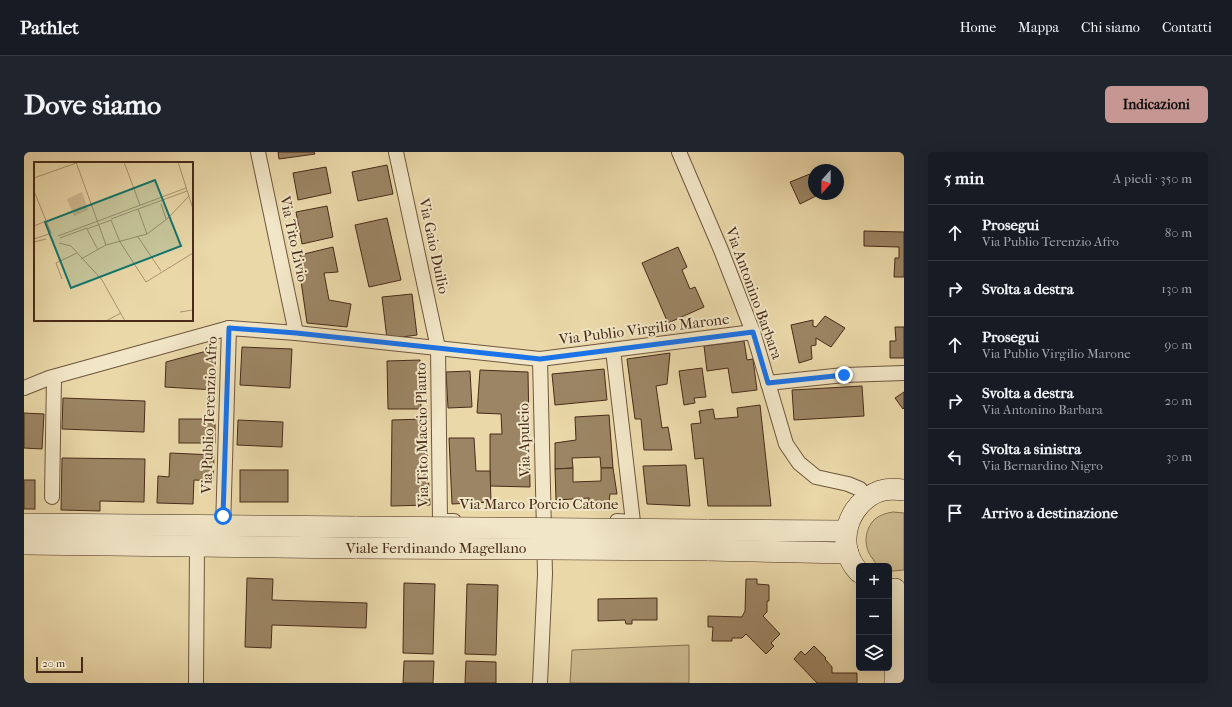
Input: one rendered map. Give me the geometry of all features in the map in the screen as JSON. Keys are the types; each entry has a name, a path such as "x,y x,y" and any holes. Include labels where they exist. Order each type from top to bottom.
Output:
{"street":[{"name":"Via Tito Livio","path":"258,152 296,333"},
{"name":"Via Gaio Duilio","path":"396,152 438,348"},
{"name":"Via Antonino Barbara","path":"679,152 721,250 753,332 786,444 799,463 816,477 848,484 860,489 867,498"},
{"name":"Via Publio Virgilio Marone","path":"24,388 54,377 229,328 296,333 540,359 753,332"},
{"name":"Via Publio Terenzio Afro","path":"223,527 229,328"},
{"name":"Via Tito Maccio Plauto","path":"438,348 440,521"},
{"name":"Via Marco Porcio Catone","path":"440,521 543,520 633,522 613,350"},
{"name":"Via Apuleio","path":"540,359 545,574 540,683"},
{"path":"768,383 844,375 904,373"},
{"path":"52,497 54,377"},
{"path":"856,569 848,553 846,542 846,531 850,518 867,498 880,491 894,489 904,490"},
{"name":"Viale Ferdinando Magellano","path":"24,524 223,527 846,531"},
{"name":"Viale Ferdinando Magellano","path":"24,544 707,550 848,553"},
{"path":"196,683 197,546"},
{"path":"895,683 899,589"}],"shaded area":[{"path":"893,512 904,513 904,570 892,571 892,563 876,563 870,555 866,544 867,533 871,523 879,516"},
{"path":"689,645 689,683 570,683 572,650"}],"building":[{"path":"278,152 314,152 315,154 279,159"},
{"path":"387,165 393,194 358,201 352,172"},
{"path":"326,167 331,193 298,200 293,173"},
{"path":"808,175 808,200 800,204 790,182"},
{"path":"327,206 333,237 302,244 296,212"},
{"path":"387,218 401,280 369,287 355,225"},
{"path":"864,231 904,232 904,277 894,277 895,258 899,258 899,247 864,246"},
{"path":"333,247 338,272 324,273 329,300 351,304 347,327 307,323 301,281 304,280 300,255"},
{"path":"678,247 687,267 682,270 690,289 695,287 704,307 668,323 642,263"},
{"path":"412,294 417,335 387,339 382,297"},
{"path":"825,316 845,328 831,347 816,338 816,345 811,346 812,359 799,363 791,325 813,320 813,326 816,327"},
{"path":"895,327 904,327 904,358 890,358 890,341 896,341"},
{"path":"744,341 747,360 753,359 757,390 732,393 728,368 707,371 704,346"},
{"path":"242,347 292,349 290,388 240,385"},
{"path":"214,349 215,390 165,387 166,362"},
{"path":"670,353 667,384 656,386 662,428 668,427 672,450 644,450 641,419 635,419 627,359"},
{"path":"420,360 421,409 388,409 387,361"},
{"path":"702,368 706,397 694,398 695,403 684,405 679,371"},
{"path":"604,369 607,400 555,405 552,374"},
{"path":"480,370 528,372 530,487 490,486 490,434 502,434 501,414 477,413"},
{"path":"470,371 472,407 448,408 446,372"},
{"path":"862,386 864,416 794,420 792,390"},
{"path":"904,392 904,408 903,409 895,398"},
{"path":"63,398 145,401 144,432 62,429"},
{"path":"760,405 771,506 708,506 703,458 695,459 691,424 701,423 699,411 713,409 715,419 738,417 737,408"},
{"path":"24,413 44,414 42,449 24,448"},
{"path":"609,415 613,468 601,468 600,457 572,458 573,468 555,469 555,443 576,440 575,417"},
{"path":"179,419 215,419 215,443 179,443"},
{"path":"425,419 430,505 391,506 392,420"},
{"path":"238,420 283,422 282,447 237,445"},
{"path":"449,438 474,438 476,471 490,471 491,502 452,504"},
{"path":"170,453 214,455 213,481 194,480 193,504 157,503 158,476 169,477"},
{"path":"62,458 145,459 144,502 100,501 100,511 61,510"},
{"path":"686,465 690,506 647,504 643,466"},
{"path":"573,468 573,482 601,481 601,468 613,468 617,494 610,494 609,502 588,504 589,498 556,500 555,469"},
{"path":"240,470 288,470 288,502 240,502"},
{"path":"24,480 35,480 35,509 24,509"},
{"path":"247,578 273,579 272,600 367,603 366,628 272,625 271,648 245,647"},
{"path":"746,579 757,579 757,584 769,585 767,612 763,616 780,634 771,643 774,646 766,654 746,634 742,638 732,638 732,641 712,641 713,627 708,627 708,616 742,617 745,611"},
{"path":"404,583 435,584 433,654 403,653"},
{"path":"467,584 498,585 496,655 465,654"},
{"path":"657,598 657,620 632,620 632,624 626,624 625,620 598,621 598,599"},
{"path":"814,646 826,658 825,659 832,667 832,673 857,673 857,683 817,683 794,659 801,651 805,655"},
{"path":"404,661 434,661 433,683 403,683"},
{"path":"466,661 496,662 496,683 465,683"}],"route":[{"path":"223,516 229,328 296,333 540,359 753,332 768,383 844,375"}]}
